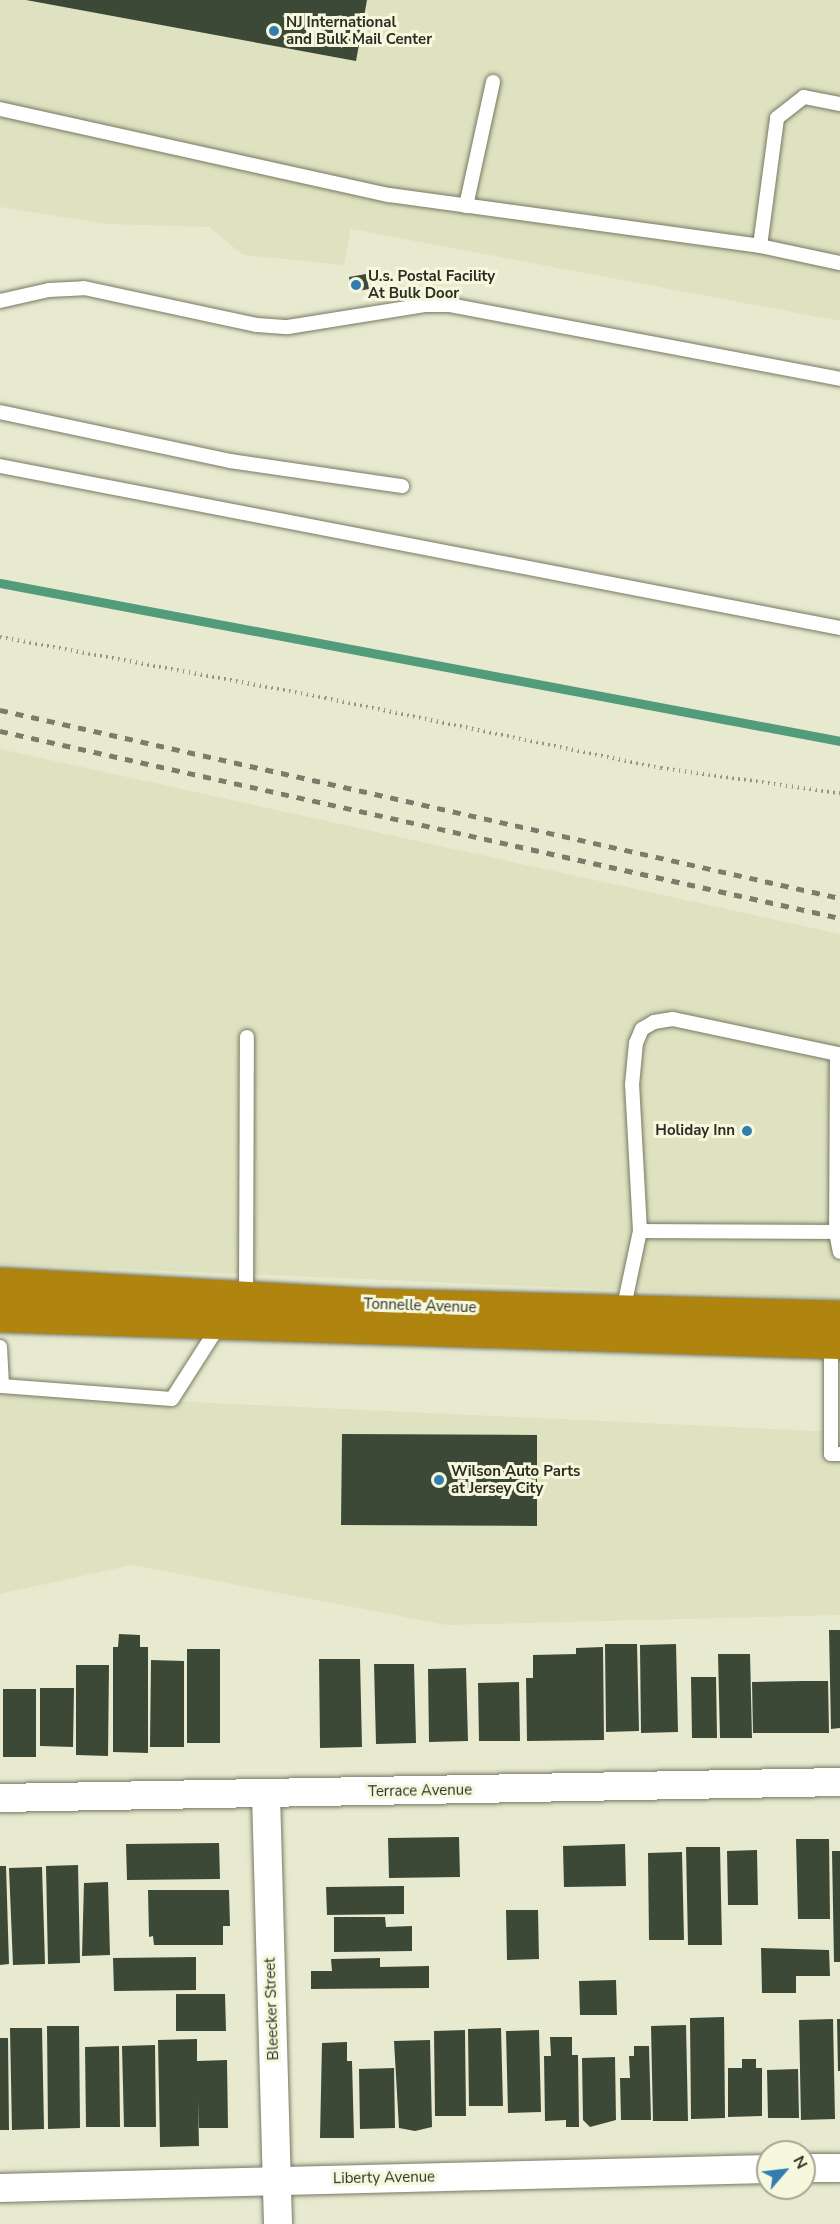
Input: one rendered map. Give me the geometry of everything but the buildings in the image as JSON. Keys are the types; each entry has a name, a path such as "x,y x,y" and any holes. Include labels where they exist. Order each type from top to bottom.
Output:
{"highway":[{"name":"Tonnelle Avenue","path":"0,1284 246,1297 623,1311 837,1334"},
{"name":"Tonnelle Avenue","path":"0,1315 221,1323 837,1334"}],"street":[{"name":"Terrace Avenue","path":"0,1798 840,1782"},
{"name":"Bleecker Street","path":"266,1794 278,2224"},
{"path":"816,2168 840,2168"},
{"name":"Liberty Avenue","path":"0,2188 756,2169"}],"lane":[{"path":"466,206 493,82"},
{"path":"760,246 777,118 804,97 840,104"},
{"path":"0,109 389,195 760,246 840,263"},
{"path":"0,301 49,290 84,288 257,325 288,327 426,304 449,305 840,379"},
{"path":"0,412 230,461 402,486"},
{"path":"0,466 840,628"},
{"path":"623,1311 640,1231 633,1085 636,1042 642,1029 673,1019 837,1054 836,1232 840,1251"},
{"path":"246,1297 247,1037"},
{"path":"640,1231 836,1232"},
{"path":"0,1315 0,1334"},
{"path":"0,1347 2,1386 172,1399 221,1323"},
{"path":"837,1334 831,1454 840,1454"}],"path":[{"path":"0,637 325,698 661,768 840,794"}],"shaded area":[{"name":"NJ International and Bulk Mail Center","path":"0,0 840,0 840,321 351,229 344,265 243,255 209,227 106,224 0,207"},
{"path":"0,749 840,934 840,1299 0,1264"},
{"path":"0,1393 840,1432 840,1615 447,1625 132,1565 0,1594"}],"waterway":[{"path":"0,583 840,741"}],"railway":[{"path":"0,710 840,898"},
{"path":"0,731 840,918"}],"place":[{"name":"NJ International and Bulk Mail Center","path":"274,31"},
{"name":"U.s. Postal Facility At Bulk Door","path":"356,285"},
{"name":"Holiday Inn","path":"747,1131"},
{"name":"Wilson Auto Parts at Jersey City","path":"439,1480"}]}
